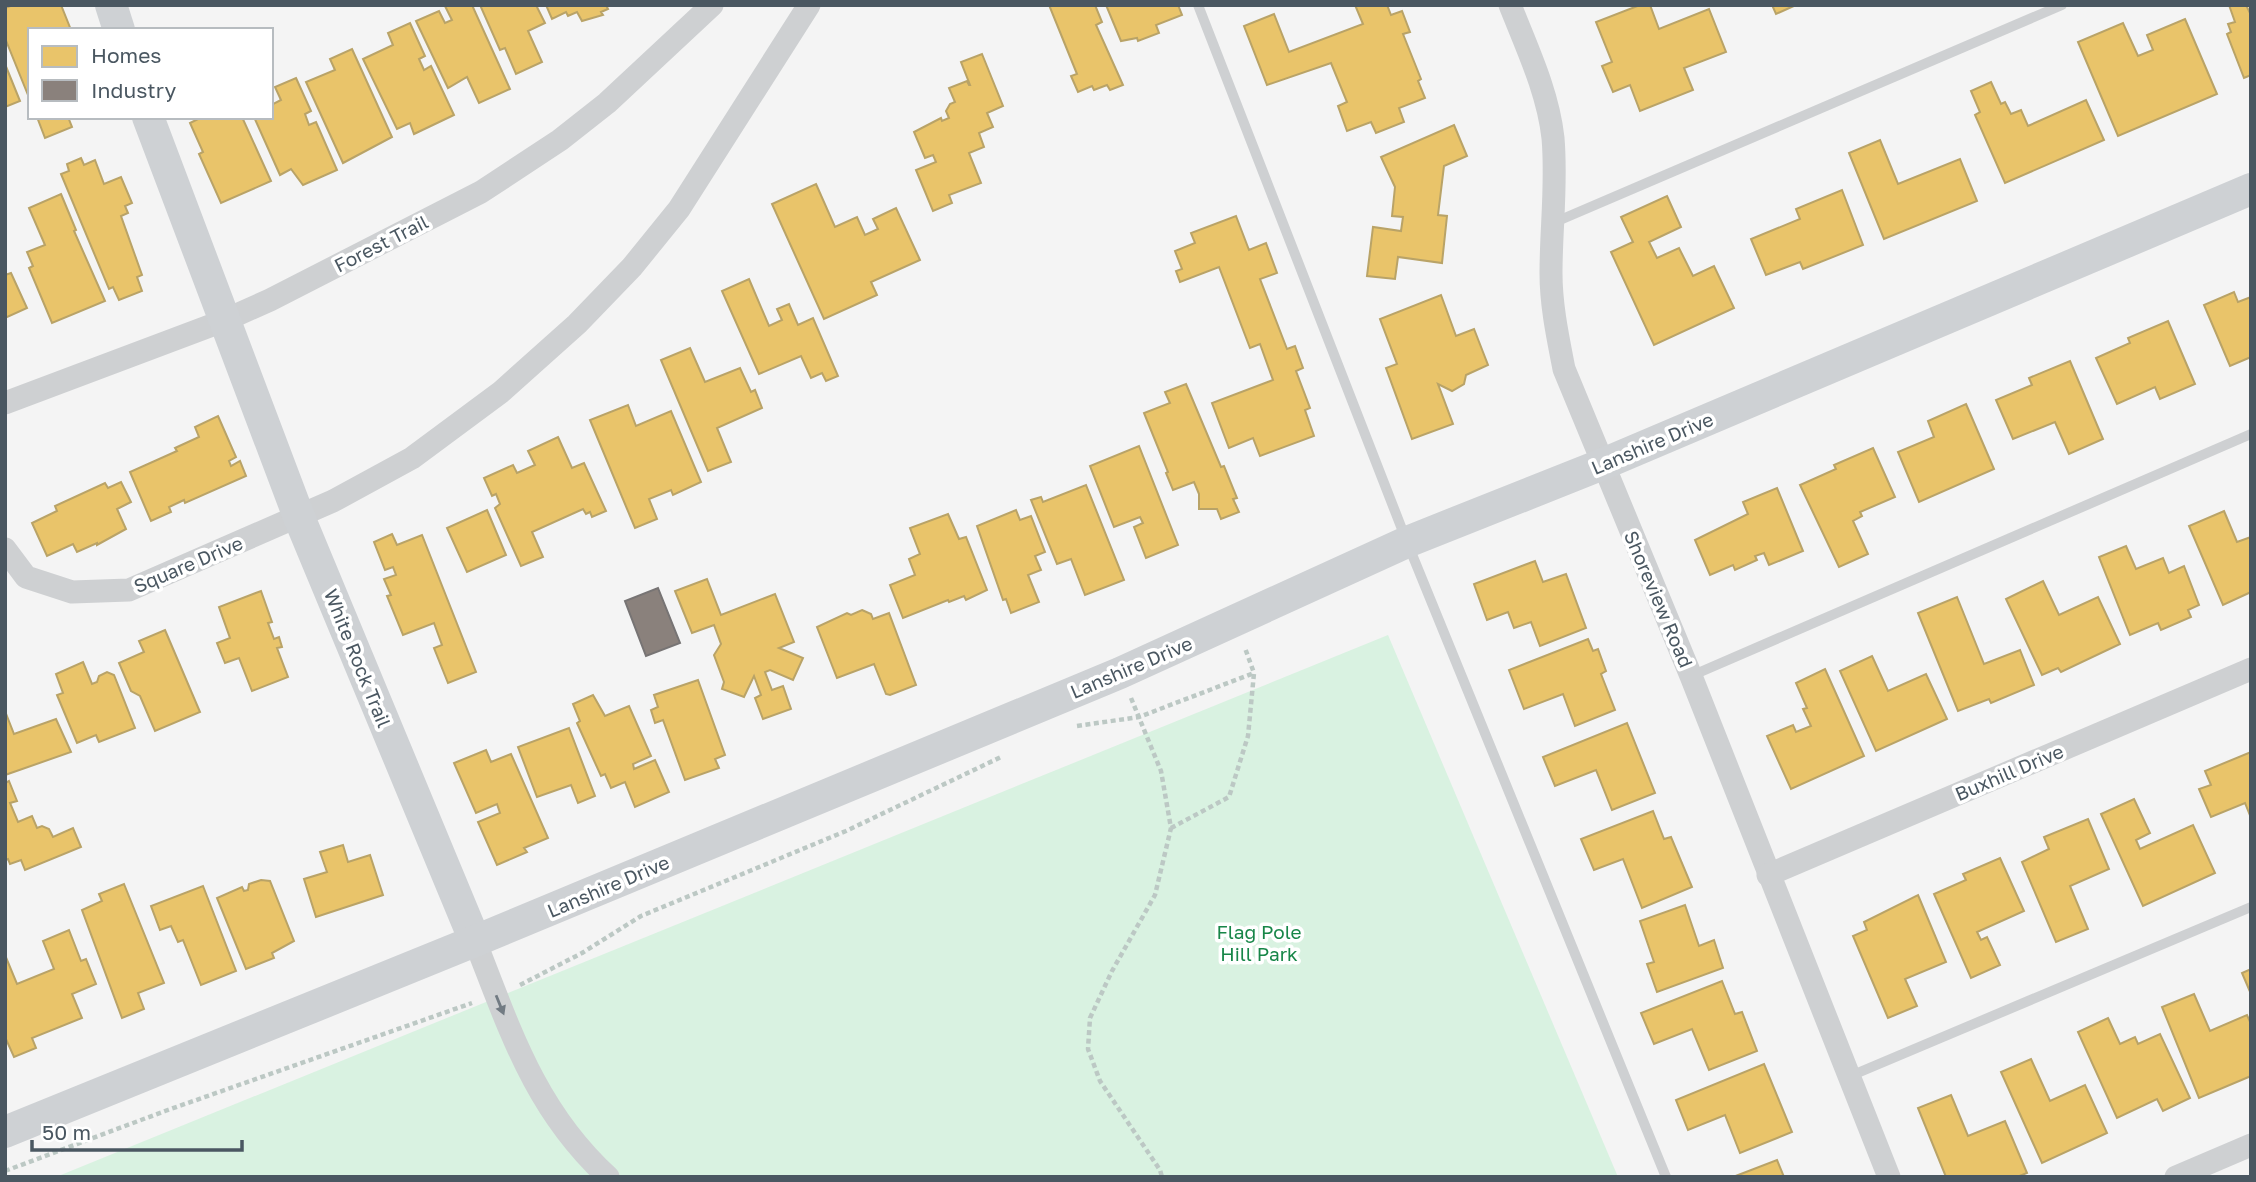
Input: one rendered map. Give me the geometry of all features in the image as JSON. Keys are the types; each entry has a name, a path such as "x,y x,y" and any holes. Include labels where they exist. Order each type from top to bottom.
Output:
{"street":[{"path":"111,5 118,28"},
{"name":"Forest Trail","path":"5,403 223,321 270,300 481,192 560,140 607,103 712,5"},
{"path":"299,516 333,501 412,458 501,392 578,324 632,267 679,209 809,5"},
{"name":"Shoreview Road","path":"1510,5 1541,83 1552,136 1555,187 1551,275 1555,321 1564,369 1691,676 1889,1177"},
{"name":"White Rock Trail","path":"149,119 299,516 520,1055 557,1122 608,1177"},
{"name":"Lanshire Drive","path":"5,1132 475,941 1120,673 1407,542 1603,464 2251,189"},
{"name":"Square Drive","path":"5,549 26,577 72,592 129,590 299,516"},
{"name":"Buxhill Drive","path":"1768,875 2251,669"},
{"path":"2176,1177 2251,1145"}],"lane":[{"path":"1198,5 1407,542 1666,1177"},
{"path":"1553,223 2062,5"},
{"path":"1691,676 2251,434"},
{"path":"1848,1077 2251,906"}],"path":[{"path":"1171,828 1229,797 1248,736 1254,673 1237,621"},
{"path":"1120,673 1161,771 1171,828 1155,895 1111,971 1090,1018 1088,1049 1100,1081 1160,1170 1162,1177"},
{"path":"1073,727 1139,717 1254,673"},
{"path":"5,1171 531,981 641,916 846,831 1010,754"}],"green space":[{"name":"Flag Pole Hill Park","path":"1388,635 1618,1177 56,1177"}],"building: Homes":[{"path":"13,5 61,5 70,28 28,28 28,95 5,38 5,8"},
{"path":"472,5 510,89 479,103 467,77 448,88 416,21 439,11 445,23 452,20 445,6"},
{"path":"480,5 536,5 545,23 528,31 542,62 516,74 505,48 500,50"},
{"path":"546,5 606,5 608,9 601,12 603,15 582,21 577,12 568,16 566,12 552,19"},
{"path":"1049,5 1095,5 1102,22 1096,25 1123,85 1110,90 1107,85 1094,90 1092,86 1078,92 1071,76 1077,74"},
{"path":"1106,5 1178,5 1182,15 1156,25 1159,33 1138,41 1137,38 1121,41"},
{"path":"1355,5 1387,5 1391,15 1402,11 1410,32 1403,34 1421,79 1418,81 1425,98 1399,108 1404,122 1376,133 1371,122 1347,131 1338,106 1347,102 1331,63 1267,85 1244,26 1274,14 1289,52 1363,24"},
{"path":"1640,5 1650,5 1659,29 1709,9 1726,52 1684,68 1693,90 1640,111 1630,85 1613,92 1602,66 1612,62 1596,22"},
{"path":"1772,5 1796,5 1776,14"},
{"path":"2229,5 2246,5 2251,15 2251,75 2244,78 2227,34 2231,32 2228,24 2235,22"},
{"path":"2185,19 2217,94 2118,136 2078,42 2123,23 2138,56 2153,50 2147,35"},
{"path":"410,23 425,56 419,59 424,70 431,66 454,115 414,134 410,123 397,129 363,59 393,45 388,33"},
{"path":"352,49 392,137 343,163 306,82 335,70 330,59"},
{"path":"982,54 1003,106 987,113 993,127 979,133 984,147 969,153 981,183 949,195 952,203 933,211 916,170 936,162 933,155 925,158 914,132 941,118 942,121 949,118 946,111 950,104 955,102 949,88 967,81 970,85 961,62"},
{"path":"5,64 20,101 5,107"},
{"path":"296,78 311,111 305,114 309,125 316,122 337,170 303,185 291,169 280,175 255,119 273,119 273,104 281,100 275,87"},
{"path":"1991,82 2001,104 2005,102 2011,114 2021,110 2028,126 2086,100 2104,140 2005,183 1975,115 1980,112 1971,91"},
{"path":"38,119 69,119 72,127 45,138"},
{"path":"198,119 243,119 271,181 221,203 199,154 203,152 190,123"},
{"path":"1454,125 1467,156 1444,166 1438,215 1447,216 1442,263 1398,257 1395,279 1367,276 1373,227 1401,231 1403,217 1392,216 1395,187 1381,157"},
{"path":"1880,140 1898,184 1960,159 1977,201 1884,239 1849,153"},
{"path":"81,158 84,165 95,160 104,184 121,177 132,203 125,206 128,213 121,216 142,275 137,277 142,291 119,300 113,287 109,289 61,174 69,171 67,164"},
{"path":"816,184 835,227 857,217 865,235 878,229 873,219 896,208 920,260 871,282 877,295 824,319 772,204"},
{"path":"1842,190 1863,245 1803,269 1800,262 1766,275 1751,239 1800,219 1796,209"},
{"path":"61,194 105,301 52,323 29,268 33,266 27,252 45,245 29,208"},
{"path":"1667,196 1681,227 1649,242 1657,258 1679,248 1693,276 1714,266 1734,308 1654,345 1611,252 1633,242 1621,217"},
{"path":"1236,216 1249,250 1266,243 1277,273 1260,279 1287,349 1295,346 1303,368 1296,371 1310,408 1305,410 1314,436 1260,456 1253,438 1229,448 1212,403 1273,380 1260,344 1250,348 1219,267 1180,282 1176,271 1182,269 1175,251 1195,243 1191,233"},
{"path":"11,273 27,308 5,318 5,275"},
{"path":"749,279 769,326 782,320 777,309 789,304 798,325 813,318 838,376 826,381 822,373 811,378 801,356 759,374 722,291"},
{"path":"2234,292 2238,302 2251,297 2251,357 2230,366 2204,305"},
{"path":"1441,295 1456,336 1474,329 1488,365 1466,375 1464,384 1452,391 1438,384 1453,424 1412,439 1386,368 1397,364 1380,319"},
{"path":"2168,321 2195,384 2160,399 2155,387 2117,404 2096,358 2130,343 2128,338"},
{"path":"690,348 705,382 740,368 751,392 755,390 762,408 717,428 731,462 708,471 661,360"},
{"path":"2070,361 2103,439 2069,454 2055,422 2013,439 1996,400 2032,385 2029,378"},
{"path":"1186,384 1237,498 1233,499 1239,512 1221,519 1217,509 1199,509 1199,494 1194,482 1173,490 1144,413 1170,403 1165,392"},
{"path":"1966,404 1994,469 1919,502 1898,452 1934,437 1928,421"},
{"path":"628,405 636,426 671,411 701,482 673,495 671,490 649,499 657,519 635,528 590,420"},
{"path":"218,416 236,457 229,461 231,466 240,461 246,476 185,503 184,500 169,507 171,512 151,521 130,472 177,451 175,448 199,437 195,427"},
{"path":"558,437 572,468 584,463 606,511 592,517 590,512 586,514 583,509 532,532 543,557 521,566 495,508 500,504 496,494 492,496 484,478 513,465 517,473 535,465 528,451"},
{"path":"1139,446 1178,545 1146,558 1134,527 1143,523 1140,517 1114,527 1090,466"},
{"path":"1873,448 1895,497 1860,512 1862,516 1853,521 1868,554 1839,567 1800,485 1836,469 1834,465"},
{"path":"121,482 131,502 117,509 126,529 97,545 77,552 73,544 47,556 32,523 57,511 55,506 105,483 108,488"},
{"path":"1086,485 1124,580 1085,595 1071,559 1057,564 1031,500 1041,497 1043,502"},
{"path":"1777,488 1803,551 1769,565 1764,553 1755,556 1757,560 1735,570 1733,565 1710,575 1695,540 1748,514 1743,502"},
{"path":"487,510 506,555 467,572 447,528"},
{"path":"1016,510 1020,520 1031,516 1045,552 1035,556 1041,570 1028,575 1039,602 1011,613 1006,599 1003,600 977,526"},
{"path":"2224,511 2237,542 2251,537 2251,592 2223,605 2189,526"},
{"path":"948,514 959,539 966,537 987,590 966,600 964,596 949,602 948,600 903,618 890,585 915,575 909,559 920,554 910,528"},
{"path":"392,534 397,545 422,535 476,672 448,683 434,648 442,645 434,623 403,635 387,596 391,595 384,579 396,575 393,567 385,570 374,542"},
{"path":"2126,546 2136,569 2163,558 2169,573 2184,566 2199,605 2188,610 2191,617 2161,630 2158,623 2130,635 2099,557"},
{"path":"1535,561 1543,582 1566,574 1586,628 1540,646 1531,622 1514,628 1508,612 1487,620 1474,584"},
{"path":"707,579 721,615 775,594 794,642 779,648 803,658 793,680 770,670 765,672 772,690 783,686 791,709 763,719 755,698 761,695 754,676 744,697 722,689 724,682 714,655 721,644 714,625 692,633 675,591"},
{"path":"2043,581 2059,615 2098,597 2120,644 2061,672 2058,668 2042,675 2006,599"},
{"path":"261,591 272,622 268,623 274,639 279,637 282,647 277,648 288,677 252,691 239,658 225,663 217,643 230,638 219,607"},
{"path":"1957,597 1984,664 2020,650 2034,685 1991,703 1989,699 1958,711 1918,613"},
{"path":"862,610 871,614 873,619 889,613 916,685 890,695 886,694 874,664 837,678 817,627 847,613 851,615"},
{"path":"165,630 200,712 155,731 140,696 131,691 119,663 144,652 139,641"},
{"path":"1588,639 1593,651 1598,649 1606,671 1601,674 1615,710 1575,726 1563,694 1524,709 1509,670"},
{"path":"1872,656 1888,691 1926,674 1947,719 1876,751 1840,671"},
{"path":"83,662 92,684 107,672 114,675 135,728 99,742 96,735 77,743 57,695 63,693 56,674"},
{"path":"1825,669 1864,756 1791,789 1767,736 1793,725 1796,732 1811,726 1803,709 1807,708 1796,683"},
{"path":"698,680 725,755 715,759 719,768 685,780 663,720 655,723 651,710 658,707 654,695"},
{"path":"593,695 605,716 629,706 651,756 633,764 634,769 655,760 669,792 635,807 625,782 611,788 605,774 601,776 577,723 580,721 573,704"},
{"path":"5,711 14,734 56,719 71,752 5,775"},
{"path":"1627,723 1655,793 1612,810 1596,770 1555,786 1543,757"},
{"path":"569,728 595,796 578,803 571,785 537,797 518,747"},
{"path":"486,750 491,762 511,754 548,838 524,848 527,852 497,865 478,822 500,813 497,804 476,813 454,763"},
{"path":"2251,752 2251,818 2245,803 2211,817 2199,789 2211,785 2205,771"},
{"path":"9,781 17,801 10,803 18,822 32,816 37,828 42,826 49,829 53,837 73,828 81,847 25,870 21,860 10,864 8,859 5,860 5,783"},
{"path":"2134,799 2150,833 2136,840 2140,849 2193,825 2215,873 2143,906 2101,814"},
{"path":"1653,811 1664,839 1671,837 1692,887 1642,908 1623,859 1594,870 1581,839"},
{"path":"2088,819 2109,869 2070,886 2088,929 2056,942 2022,862 2049,849 2044,837"},
{"path":"343,845 348,862 370,855 383,895 316,917 304,879 327,872 320,852"},
{"path":"2000,858 2024,911 1977,932 1981,940 1987,937 2000,965 1971,978 1934,894 1966,880 1963,874"},
{"path":"261,880 270,881 294,941 272,953 274,958 246,969 217,898 242,887 244,891 248,890 249,884"},
{"path":"124,884 164,983 138,993 144,1009 122,1018 82,910 102,901 99,894"},
{"path":"203,886 236,971 201,985 183,940 178,942 171,926 160,930 151,906"},
{"path":"1918,895 1946,962 1905,979 1917,1006 1888,1018 1853,936 1867,930 1864,922"},
{"path":"1685,905 1699,946 1714,940 1723,968 1657,992 1647,964 1654,962 1640,921"},
{"path":"69,930 81,961 86,959 96,984 72,994 82,1018 32,1038 36,1048 14,1057 5,1037 5,955 17,984 54,969 43,941"},
{"path":"2251,969 2251,994 2242,973"},
{"path":"1722,981 1735,1014 1742,1012 1757,1051 1709,1070 1692,1029 1654,1044 1641,1013"},
{"path":"2194,994 2210,1031 2247,1015 2251,1024 2251,1076 2199,1098 2162,1007"},
{"path":"2108,1018 2120,1044 2135,1037 2138,1044 2160,1034 2190,1098 2163,1111 2157,1099 2117,1118 2078,1032"},
{"path":"2031,1059 2050,1101 2085,1085 2107,1133 2042,1163 2001,1072"},
{"path":"1764,1064 1792,1132 1740,1153 1725,1115 1688,1130 1676,1100"},
{"path":"1951,1095 1968,1136 2005,1121 2027,1173 2017,1177 1946,1177 1918,1108"},
{"path":"1777,1160 1784,1177 1733,1177"}],"building: Industry":[{"path":"658,588 680,643 646,656 625,601"}]}
